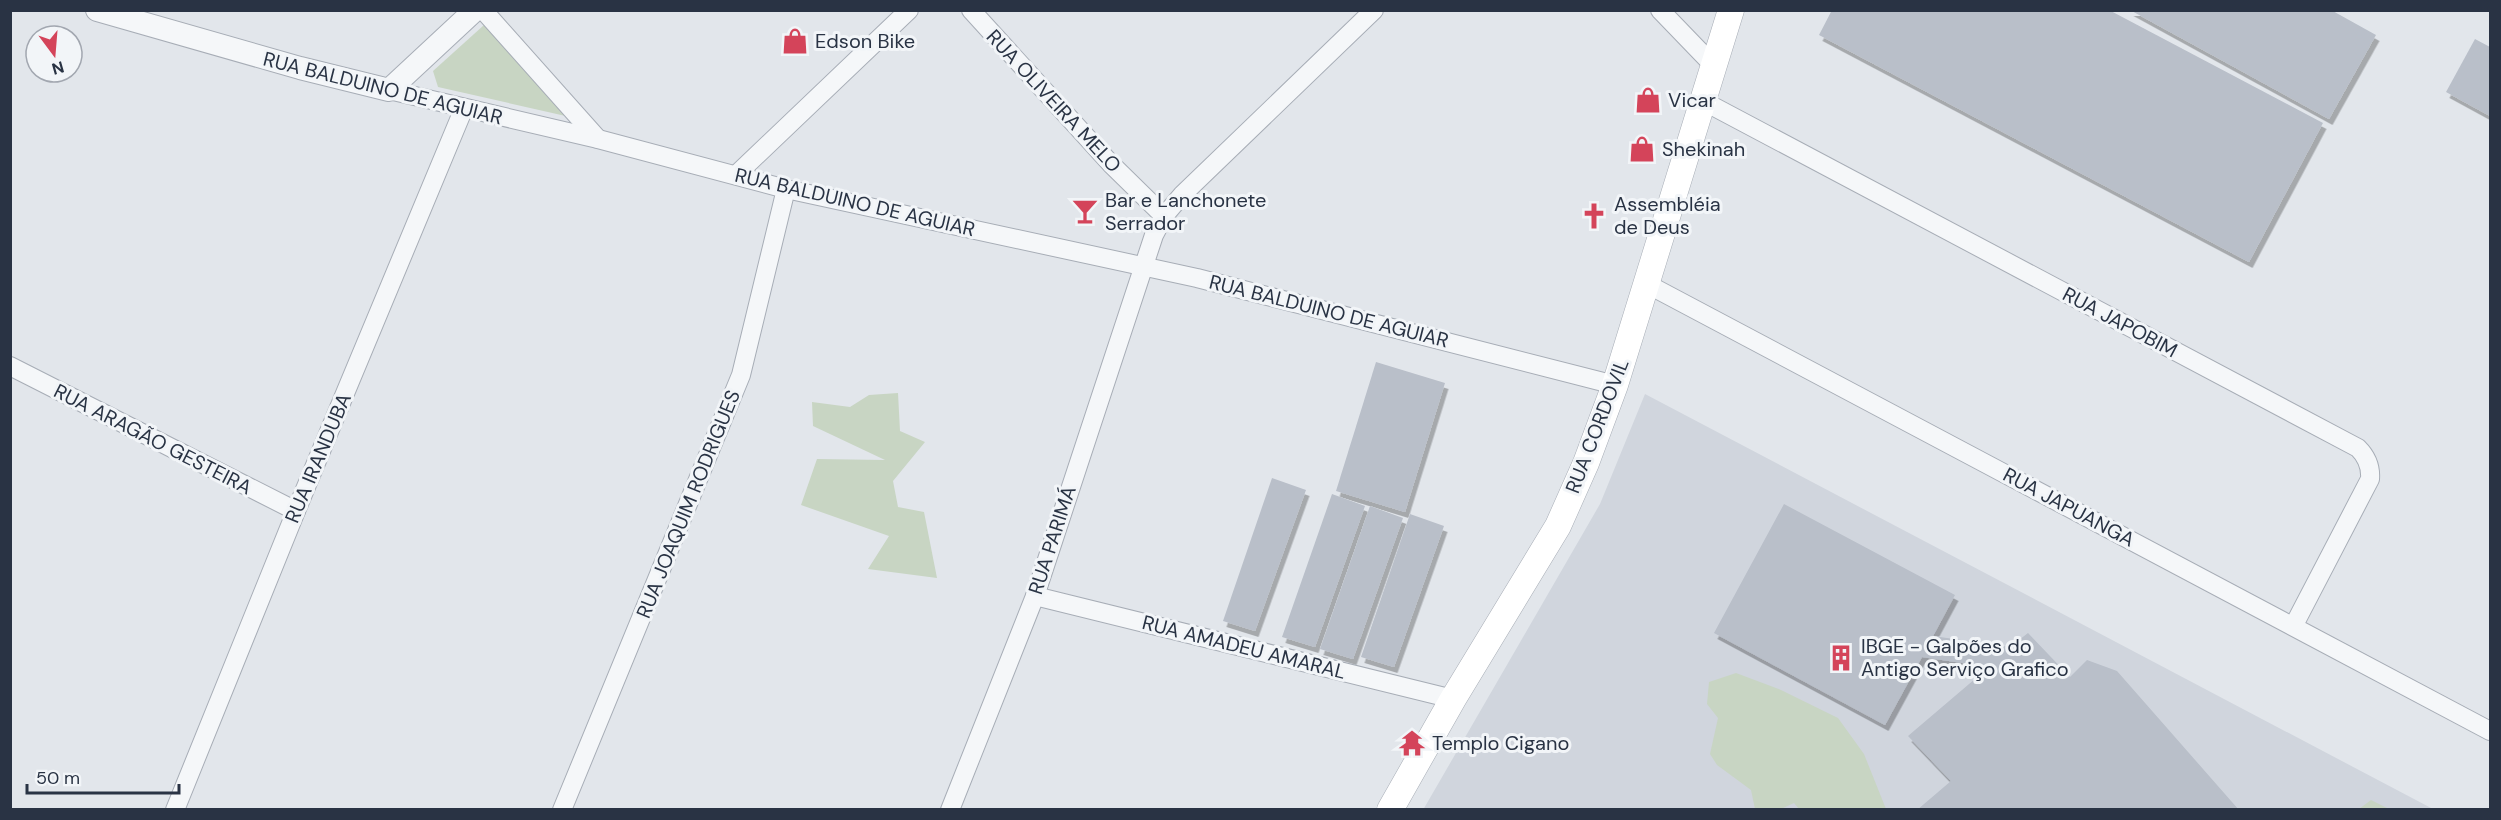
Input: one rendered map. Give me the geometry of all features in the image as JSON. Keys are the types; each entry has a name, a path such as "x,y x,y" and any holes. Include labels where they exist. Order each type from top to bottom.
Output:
{"main road":[{"name":"RUA CORDOVIL","path":"1390,810 1453,699 1558,526 1586,463 1616,385 1705,102 1731,10"}],"street":[{"name":"RUA BALDUINO DE AGUIAR","path":"98,10 300,68 598,139 786,189 1197,278 1616,385"},
{"path":"388,90 475,10"},
{"path":"483,10 598,139"},
{"path":"736,175 909,10"},
{"name":"RUA OLIVEIRA MELO","path":"972,10 1111,164 1164,216"},
{"name":"RUA PARIMÁ","path":"950,810 1035,596 1143,266 1164,216 1182,195 1374,10"},
{"path":"1660,10 1714,66"},
{"name":"RUA JAPOBIM","path":"1705,102 2358,448 2364,454 2371,470 2370,479 2294,625"},
{"name":"RUA IRANDUBA","path":"175,810 296,511 464,108"},
{"name":"RUA JOAQUIM RODRIGUES","path":"562,810 741,375 786,189"},
{"name":"RUA JAPUANGA","path":"1647,284 2294,625 2490,731"},
{"name":"RUA ARAGÃO GESTEIRA","path":"10,366 296,511"},
{"name":"RUA AMADEU AMARAL","path":"1035,596 1453,699"}],"shaded area":[{"path":"1645,394 2433,809 1423,810 1600,504"}],"green space":[{"path":"484,25 570,117 438,87 433,71"},
{"path":"898,393 900,431 925,442 893,481 898,507 924,512 937,578 868,569 889,536 801,505 817,459 885,460 813,426 812,402 850,407 869,395"},
{"path":"1736,673 1781,690 1838,718 1864,754 1886,809 1799,809 1794,803 1781,809 1755,809 1751,790 1717,765 1710,754 1718,718 1707,704 1709,682"},
{"path":"2371,800 2389,809 2359,809"}],"building":[{"path":"1832,10 2109,10 2323,123 2249,262 1819,35"},
{"path":"2130,10 2331,10 2376,35 2329,119"},
{"path":"2475,39 2490,47 2490,116 2446,92"},
{"path":"1376,362 1445,383 1405,512 1336,491"},
{"path":"1272,478 1306,490 1255,631 1223,621"},
{"path":"1332,494 1365,506 1315,647 1282,637"},
{"name":"IBGE - Galpões do Antigo Serviço Grafico","path":"1784,504 1955,595 1933,636 2010,647 2028,633 2070,677 2087,660 2117,671 2239,810 1917,810 1951,781 1908,736 1989,667 1922,657 1885,725 1714,633"},
{"path":"1370,506 1403,518 1353,659 1320,649"},
{"path":"1410,514 1444,526 1394,667 1361,657"}],"place":[{"name":"Edson Bike","path":"795,41"},
{"name":"Vicar","path":"1648,100"},
{"name":"Shekinah","path":"1642,149"},
{"name":"Bar e Lanchonete Serrador","path":"1085,211"},
{"name":"Assembléia de Deus","path":"1594,216"},
{"name":"IBGE - Galpões do Antigo Serviço Grafico","path":"1841,658"},
{"name":"Templo Cigano","path":"1412,743"}]}
